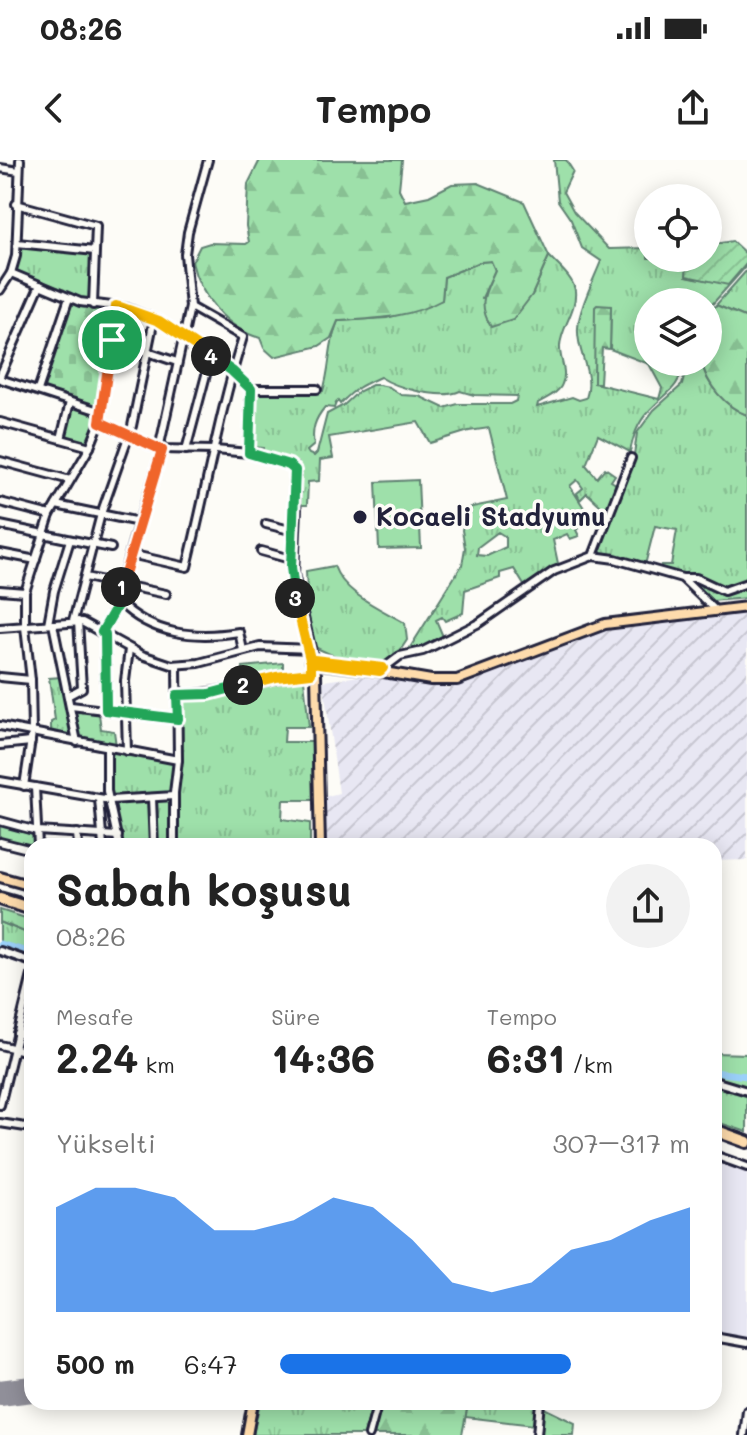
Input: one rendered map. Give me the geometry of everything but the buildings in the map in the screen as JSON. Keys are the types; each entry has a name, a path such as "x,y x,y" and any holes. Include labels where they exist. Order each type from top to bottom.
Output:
{"highway":[{"path":"0,899 24,906"},
{"path":"0,906 24,913"},
{"path":"722,1132 747,1140"},
{"path":"722,1139 747,1148"}],"main road":[{"path":"296,509 293,559 297,597 312,665 317,838"},
{"path":"293,559 296,509"},
{"path":"312,665 331,662 447,677 585,625 620,617 747,605"},
{"path":"310,648 331,662"},
{"path":"312,665 321,667 331,662"},
{"path":"0,877 24,884"},
{"path":"244,1435 249,1410"}],"street":[{"path":"0,290 11,273 16,256 20,160"},
{"path":"106,710 104,633 119,602 160,450 190,307 185,254 188,232 208,160"},
{"path":"0,168 19,171"},
{"path":"16,204 96,226 93,305"},
{"path":"17,243 95,251"},
{"path":"11,273 69,298 93,305 116,306 154,319 232,371 251,389 317,389"},
{"path":"40,285 0,377 102,412"},
{"path":"38,390 69,298"},
{"path":"24,786 32,733 25,592 50,515 90,447 100,422 116,306"},
{"path":"130,554 187,567 232,371 243,337 190,307"},
{"path":"69,695 82,688 76,621 101,514 128,436 154,319"},
{"path":"112,340 177,362"},
{"path":"186,450 211,356"},
{"path":"249,453 251,389"},
{"path":"61,439 70,402"},
{"path":"0,422 90,447"},
{"path":"100,422 160,450 249,453 293,467 296,509"},
{"path":"593,556 631,458"},
{"path":"0,461 70,480"},
{"path":"0,502 50,515"},
{"path":"56,505 139,522"},
{"path":"266,524 294,531"},
{"path":"0,525 111,548"},
{"path":"70,540 53,596 51,624 77,742"},
{"path":"261,551 293,559"},
{"path":"0,553 36,560"},
{"path":"381,669 400,656 423,651 479,623 554,571 593,556 609,557 682,578 696,578 724,591 747,583"},
{"path":"85,577 166,594"},
{"path":"682,578 713,609"},
{"path":"0,590 25,592"},
{"path":"119,602 137,617 168,631 194,635 239,632 243,650"},
{"path":"0,628 76,621 91,624 129,649 153,660 177,665 203,663 243,650 275,646 310,648"},
{"path":"127,751 125,668 129,649"},
{"path":"174,838 178,760 177,665"},
{"path":"177,695 209,694 312,665"},
{"path":"0,677 31,680"},
{"path":"71,706 178,719"},
{"path":"0,726 178,760"},
{"path":"0,745 31,742"},
{"path":"0,821 37,831 118,836 107,791 107,748"},
{"path":"0,781 110,800 174,796"},
{"path":"35,787 37,838"},
{"path":"152,798 154,838"},
{"path":"99,799 102,838"},
{"path":"77,833 77,838"},
{"path":"0,842 24,848"},
{"path":"0,951 24,959"},
{"path":"0,1105 24,1006"},
{"path":"17,1033 24,1035"},
{"path":"0,1045 24,1051"},
{"path":"722,1083 747,1091"},
{"path":"0,1123 24,1127"},
{"path":"722,1158 747,1167"},
{"path":"722,1161 730,1160"},
{"path":"722,1338 747,1343"},
{"path":"369,1435 376,1410"},
{"path":"537,1435 539,1410"},
{"path":"744,1435 747,1411"}],"shaded area":[{"path":"747,610 747,860 722,861 722,838 324,838 324,797 339,793 323,681 376,674 449,688 608,625"},
{"path":"722,1164 747,1172 747,1339 722,1334"}],"green space":[{"path":"260,160 402,160 399,189 405,201 429,196 452,184 478,183 524,202 549,256 532,295 513,320 491,327 483,304 495,270 491,261 480,262 444,277 442,300 430,306 392,316 338,321 331,338 319,346 274,357 264,348 260,338 236,327 216,309 201,287 192,262 200,246 249,242 246,226 248,184"},
{"path":"554,160 566,160 573,171 563,192 574,212 609,249 634,248 634,272 687,272 687,276 728,284 747,265 722,293 722,288 634,288 634,358 610,349 611,306 597,306 594,383 659,399 662,388 656,376 680,376 641,421 630,452 598,435 586,465 597,478 605,468 615,475 611,481 619,486 607,520 599,512 601,506 587,493 580,500 577,493 583,488 577,480 570,486 586,511 580,515 584,524 576,530 579,536 570,539 567,534 553,540 559,568 527,590 514,569 500,573 500,578 465,590 463,613 445,621 442,617 436,620 444,639 406,654 462,565 465,548 462,530 467,508 507,500 489,428 430,443 418,422 329,437 333,458 320,460 319,481 308,482 307,505 300,505 300,499 297,499 298,463 254,452 263,448 252,447 255,391 323,391 338,321 387,318 442,300 444,277 480,262 491,261 495,270 482,298 532,295 549,256 572,281 575,298 561,339 562,384 537,407 572,397 579,400 586,398 588,380 578,328 584,303 601,261 582,248 571,220 558,201","holes":["380,377 408,389 431,393 460,391 474,395 517,396 516,401 510,404 458,404 444,408 419,396 401,395 389,387 372,385 327,414 317,453 314,456 309,454 307,451 314,445 315,425 325,407 334,408 338,401 340,404 358,388","498,532 506,537 506,547 487,556 477,555 478,547"]},
{"path":"732,241 747,255 747,263 728,285 686,276 686,272 722,272 722,243"},
{"path":"20,245 93,253 90,300 66,294 16,273"},
{"path":"747,270 747,318 722,308 722,298"},
{"path":"71,300 110,313 102,351 100,407 41,388"},
{"path":"611,306 610,349 602,348 600,383 594,383 595,307"},
{"path":"722,308 747,318 747,415 732,407 706,376 722,376"},
{"path":"684,376 706,376 718,394 747,415 747,579 731,586 660,570 661,565 671,565 677,530 655,526 645,565 599,553 598,548 634,455 637,433 654,410 682,385"},
{"path":"73,405 97,415 88,442 64,436"},
{"name":"Kocaeli Stadyumu","path":"418,480 421,548 379,549 376,482"},
{"path":"334,566 355,593 405,623 407,640 391,660 375,664 356,662 313,646 302,605 307,592 306,571"},
{"path":"692,581 719,591 747,584 747,598 712,601"},
{"path":"283,663 283,674 244,682 243,667"},
{"path":"61,677 74,737 51,732 51,722 55,720 49,678"},
{"path":"293,677 304,680 309,727 285,727 284,742 314,742 316,800 283,800 282,819 310,823 310,838 177,838 180,700 184,697 209,697"},
{"path":"74,710 99,714 101,729 114,731 116,746 79,738"},
{"path":"114,750 173,763 175,770 169,793 110,796 109,767"},
{"path":"170,799 172,838 156,838 155,801"},
{"path":"150,800 151,838 120,838 113,803"},
{"path":"0,824 35,834 35,838 24,838 24,847 0,841"},
{"path":"0,910 24,918 24,932 0,922"},
{"path":"0,922 24,932 24,949 0,942"},
{"path":"722,1053 747,1054 747,1132 722,1124"},
{"path":"258,1410 371,1410 364,1435 253,1435"},
{"path":"380,1410 467,1410 462,1435 374,1435"},
{"path":"467,1410 535,1410 534,1425 465,1417"},
{"path":"542,1410 575,1423 574,1435 539,1435"}],"waterway":[{"path":"0,944 24,951"},
{"path":"722,1073 747,1076"}],"runway":[{"path":"0,1393 24,1390"}],"tram line":[{"path":"0,891 24,898"}],"place":[{"name":"Kocaeli Stadyumu","path":"360,517"}],"route":[{"path":"112,340 100,422 162,450 133,541 119,602 102,632 105,634 106,710 178,719 177,695 209,694 266,679 311,673 310,663 311,661 312,660 383,668 380,671 314,663 312,662 311,661 310,659 291,575 295,470 289,465 249,453 249,385 172,328 131,310 116,306 112,340"}]}
